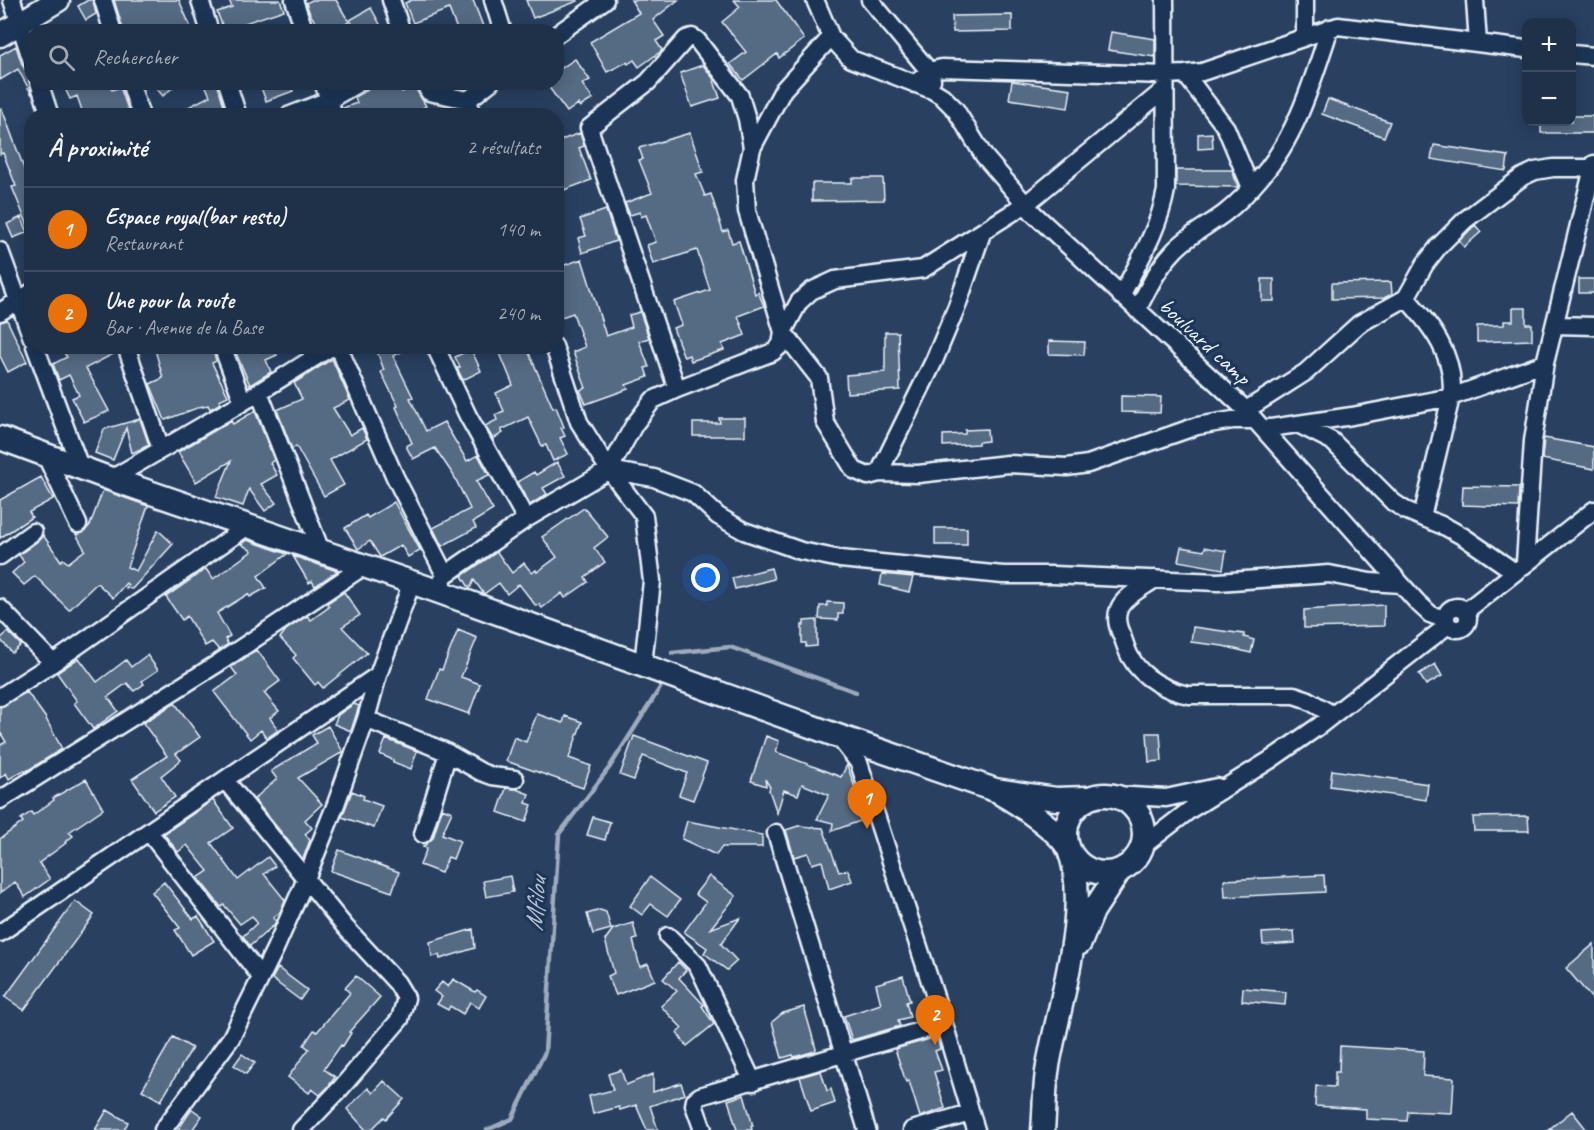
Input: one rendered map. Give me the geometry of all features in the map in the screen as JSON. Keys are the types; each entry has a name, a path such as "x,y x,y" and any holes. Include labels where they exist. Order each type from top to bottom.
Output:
{"main road":[{"path":"10,29 58,0"},
{"path":"0,438 111,479 412,582 441,583 643,665 995,790 1056,799 1113,795 1126,800 1136,808 1145,833 1143,846 1138,856 1120,870 1102,872 1084,867 1068,848 1027,809 995,790"},
{"path":"1043,1130 1047,1069 1068,973 1076,916 1075,877 1065,837 1066,825 1077,805 1087,798"},
{"path":"1068,973 1094,911 1120,870"}],"street":[{"path":"12,0 10,29 24,49"},
{"path":"103,0 110,24"},
{"path":"200,0 208,24"},
{"path":"294,0 302,24"},
{"path":"391,0 399,24"},
{"path":"493,0 500,24"},
{"path":"564,29 605,0"},
{"path":"815,0 831,37 851,59 936,92"},
{"path":"871,0 929,71 936,92"},
{"path":"1121,296 1151,241 1166,190 1165,0"},
{"path":"1305,0 1305,37"},
{"path":"1475,0 1478,43"},
{"path":"783,332 799,302 812,291 835,280 923,269 982,233 1026,204 1165,82 1185,74 1202,72 1330,28 1344,26 1522,48"},
{"path":"1137,310 1156,273 1174,250 1227,212 1275,159 1289,137 1314,77 1330,28"},
{"path":"677,389 589,128 648,82 686,39 692,37 697,40 740,96 752,148"},
{"path":"332,354 395,477 441,583 526,519 609,470 634,425 653,400 773,352 782,345 783,332 747,211 745,180 752,148 783,90 831,37"},
{"path":"1576,54 1594,56"},
{"path":"915,84 929,71 942,68 1165,82"},
{"path":"1185,74 1226,128 1251,188"},
{"path":"42,90 47,108"},
{"path":"133,90 138,108"},
{"path":"229,90 235,108"},
{"path":"325,90 331,108"},
{"path":"307,108 345,90"},
{"path":"428,90 470,108 485,90"},
{"name":"boulvard camp","path":"936,92 955,109 984,156 1026,204 1254,420 1430,615 1447,622"},
{"path":"1254,420 1359,324 1406,298 1425,264 1439,246 1465,220 1522,177 1535,171 1553,168 1594,166 1545,363 1533,441 1520,568"},
{"path":"879,473 934,361 957,306 982,233"},
{"path":"0,250 24,294"},
{"path":"0,312 24,297"},
{"path":"1406,298 1438,338 1450,367 1452,379 1451,397 1422,517"},
{"path":"1555,325 1594,327"},
{"path":"783,332 819,378 825,422 854,470 868,476 879,473 918,474 1008,464 1078,465 1197,426 1233,420 1297,424 1451,397 1545,363"},
{"path":"38,354 80,467"},
{"path":"129,354 161,449"},
{"path":"225,354 243,402"},
{"path":"111,479 243,402 319,354"},
{"path":"439,354 468,416 526,519"},
{"path":"557,354 579,422 609,470 644,516 652,581 643,665"},
{"path":"259,392 321,551"},
{"path":"1297,424 1332,441 1393,502 1405,510 1464,537 1520,568"},
{"path":"45,454 78,524"},
{"path":"609,470 654,478 683,489 693,494 718,516 744,531 819,556 973,573 1227,582 1329,574 1370,582 1401,584"},
{"path":"1143,846 1191,809 1270,760 1332,715 1447,622 1456,629 1461,628 1467,620 1466,611 1594,510"},
{"path":"0,697 53,663 248,526"},
{"path":"0,556 33,532"},
{"path":"0,800 220,662 364,566"},
{"path":"1155,579 1124,601 1117,617 1118,627 1130,658 1154,682 1189,696 1294,695 1306,699 1332,715"},
{"path":"163,1130 231,1038 306,879 336,804 366,719 378,675 412,582"},
{"path":"0,608 53,663"},
{"path":"0,933 378,675"},
{"path":"366,719 448,753 492,776 516,779"},
{"path":"838,736 859,763 976,1130"},
{"path":"423,834 448,753"},
{"path":"225,780 346,928 397,982 406,998 400,1019 302,1130"},
{"path":"1113,795 1166,798 1232,784"},
{"path":"149,832 261,977"},
{"path":"776,833 867,1130"},
{"path":"668,936 698,966 753,1082"},
{"path":"703,1130 694,1105 695,1100 700,1096 944,1024"},
{"path":"912,1130 970,1113"}],"building":[{"path":"88,0 93,0 96,14 86,20 78,6"},
{"path":"114,0 179,0 189,24 122,24"},
{"path":"229,0 280,0 284,10 242,24 222,24 217,12 232,7"},
{"path":"312,0 336,0 349,22 317,24 306,3"},
{"path":"412,0 473,0 482,24 455,24 449,9 413,23 405,3"},
{"path":"526,0 577,0 578,1 533,18"},
{"path":"631,0 678,0 653,20 664,36 656,41 662,50 639,67 634,60 607,72 590,42 639,13"},
{"path":"734,0 776,0 804,39 779,58 777,54 743,80 730,64 746,52 722,22 740,7"},
{"path":"371,8 380,24 352,24 350,20"},
{"path":"1012,15 1012,31 953,32 952,16"},
{"path":"1111,32 1155,39 1155,57 1108,50"},
{"path":"16,46 24,68 24,80 18,69 0,80 0,55"},
{"path":"575,59 590,80 582,84 593,99 580,107 578,104 567,112 551,90 564,90 564,67"},
{"path":"703,65 713,78 720,98 692,107 680,73"},
{"path":"1012,81 1071,89 1068,108 1009,99"},
{"path":"66,90 121,90 128,108 81,108 77,96 70,99"},
{"path":"158,90 170,90 163,96"},
{"path":"207,90 219,90 225,108 187,108 210,96"},
{"path":"262,90 293,91 266,101"},
{"path":"416,90 426,106 423,108 343,108 357,103 355,97 366,91"},
{"path":"1328,99 1390,122 1384,137 1322,114"},
{"path":"0,109 2,109 24,168 24,216 12,187 16,186 3,153 0,154"},
{"path":"1576,116 1593,116 1593,133 1541,133 1541,126 1576,126"},
{"path":"580,133 584,146 579,148 591,180 564,190 564,139"},
{"path":"690,133 703,172 696,174 705,196 711,194 723,232 728,230 732,243 739,241 755,294 758,292 764,306 738,316 745,335 722,344 724,350 691,361 689,355 684,357 673,328 682,325 674,302 710,290 697,250 653,264 647,245 656,242 646,215 641,217 640,212 630,215 625,203 652,193 639,160 643,159 639,148"},
{"path":"1212,133 1213,148 1198,149 1198,134"},
{"path":"1434,145 1508,156 1506,171 1431,159"},
{"path":"1176,170 1232,170 1238,187 1176,186"},
{"path":"852,178 883,178 884,200 812,201 812,183 852,183"},
{"path":"606,210 616,241 582,253 578,238 586,236 580,219"},
{"path":"21,217 24,223 24,234 13,238 7,224"},
{"path":"1475,225 1481,232 1464,247 1459,241"},
{"path":"582,259 606,336 632,327 629,315 640,312 649,338 639,341 649,367 645,368 648,377 626,385 628,389 586,404 580,390 586,388 573,352 585,347 573,313 564,316 564,265"},
{"path":"1262,279 1274,279 1274,301 1262,301"},
{"path":"1579,279 1594,279 1594,293 1579,293"},
{"path":"1391,282 1392,294 1384,298 1332,299 1332,283"},
{"path":"1513,308 1526,308 1526,324 1532,324 1532,340 1477,342 1477,326 1504,325 1504,321 1513,321"},
{"path":"7,320 27,362 8,372 0,356 0,322"},
{"path":"885,332 898,332 900,390 847,393 846,375 885,372"},
{"path":"1049,341 1085,342 1084,355 1049,354"},
{"path":"65,354 113,354 86,368 109,411 84,422 72,398 79,395 69,375 59,380 53,364 67,357"},
{"path":"156,354 214,354 216,361 212,363 228,396 219,400 221,403 210,409 208,405 202,406 165,420 150,384 163,378"},
{"path":"236,354 277,354 266,360 271,372 250,385"},
{"path":"378,354 397,354 393,356 426,431 444,422 467,461 478,455 489,475 476,481 493,510 473,522 476,528 442,546 433,528 470,509 454,476 435,448 413,459 406,446 412,443 396,407 398,406 381,372 384,370"},
{"path":"461,354 473,354 481,371 463,380 455,357"},
{"path":"500,354 529,354 553,408 556,407 564,427 561,428 565,436 560,438 568,454 553,461 546,445 542,446 528,417 501,430 503,433 493,439 485,426 497,420 495,415 504,411 496,393 513,385"},
{"path":"332,359 350,400 333,408 350,435 362,428 367,439 330,460 344,485 324,496 296,446 292,449 277,410 302,399 294,383"},
{"path":"1121,396 1161,397 1160,413 1121,412"},
{"path":"255,411 274,460 270,463 277,475 261,484 276,503 265,511 249,489 243,506 216,497 231,461 196,482 178,452 231,421 233,424"},
{"path":"719,418 745,418 745,436 693,436 693,423 720,423"},
{"path":"140,419 149,445 132,453 126,428 113,460 95,453 104,429"},
{"path":"987,429 988,441 978,442 978,444 943,446 943,435 965,434 965,430"},
{"path":"1544,438 1594,447 1594,469 1542,459"},
{"path":"557,462 565,476 543,488 547,494 530,505 517,482 534,472 536,475"},
{"path":"41,477 53,499 29,512 32,517 0,538 0,500"},
{"path":"1463,486 1519,487 1518,507 1462,505"},
{"path":"103,490 148,506 127,567 136,571 158,530 173,544 132,589 126,588 128,585 126,583 113,598 97,583 69,610 35,576 24,585 12,573 24,562 19,555 43,535 61,561 63,559 68,563 85,550 76,534 83,533 90,525"},
{"path":"394,502 420,550 408,557 401,545 380,557 370,541 358,549 345,528 366,515 368,518"},
{"path":"584,508 608,537 594,548 605,562 585,577 588,582 565,598 562,593 542,608 539,604 536,606 519,584 507,594 499,583 484,594 474,580 470,589 462,576 497,552 512,573 524,563 532,573 536,570 537,572 557,557 542,537"},
{"path":"935,528 967,528 967,545 935,545"},
{"path":"247,540 287,554 258,576 266,588 250,597 248,594 217,613 230,636 225,639 228,644 219,650 212,642 205,646 187,616 182,620 166,597 206,569 213,579 252,551 241,544"},
{"path":"1181,547 1204,551 1205,547 1226,551 1223,569 1178,561"},
{"path":"293,556 337,571 315,586 312,581 309,583"},
{"path":"771,568 774,579 735,589 732,578"},
{"path":"882,574 913,577 909,592 880,585"},
{"path":"344,592 360,615 342,627 367,653 323,688 318,682 315,685 293,658 296,655 280,638 286,630 307,616 311,620 329,607 327,603"},
{"path":"827,602 843,603 843,614 838,614 838,620 819,619 820,606 827,606"},
{"path":"1384,605 1384,626 1304,628 1304,610"},
{"path":"817,620 817,646 806,647 806,643 802,643 802,625 804,621"},
{"path":"1193,627 1244,634 1244,637 1254,640 1251,653 1223,646 1191,642"},
{"path":"458,630 477,638 461,677 480,684 469,714 428,699 439,669 442,670"},
{"path":"8,632 21,645 12,653 0,639"},
{"path":"257,650 280,681 264,693 279,711 270,718 278,730 267,738 261,730 250,739 214,692 237,675 231,667"},
{"path":"147,655 158,670 142,681 144,684 134,691 127,683 108,697 118,711 93,729 74,703 77,701 57,673 79,658 97,682 126,660 131,667"},
{"path":"1435,664 1442,676 1426,685 1419,674"},
{"path":"27,692 45,717 62,749 25,772 24,770 9,779 6,773 0,778 0,745 6,742 0,732 0,707"},
{"path":"175,703 200,737 176,754 181,760 161,776 175,797 154,811 132,779 167,756 143,723"},
{"path":"354,704 359,706 351,731 334,724 338,715"},
{"path":"537,714 563,723 565,716 582,722 569,758 591,766 583,788 506,761 514,737 526,742"},
{"path":"328,726 343,752 298,778 322,804 305,820 312,828 305,834 310,840 303,859 254,799 277,779 271,771 317,743 312,735"},
{"path":"1147,733 1160,733 1162,761 1149,762"},
{"path":"634,736 707,763 693,800 679,795 687,773 643,756 634,780 620,775"},
{"path":"766,736 779,741 776,752 841,777 847,765 866,819 832,831 833,823 817,819 829,795 802,784 798,795 784,790 777,813 770,787 765,779 766,786 751,781"},
{"path":"386,739 417,751 411,769 380,754"},
{"path":"1332,770 1428,784 1426,800 1330,786"},
{"path":"86,779 103,809 69,832 73,836 39,863 50,879 25,897 15,882 0,893 0,839 23,822 21,819 31,812 33,815 54,800 53,798"},
{"path":"506,788 529,794 526,803 532,805 526,822 498,812"},
{"path":"352,791 364,796 363,799 382,806 374,828 342,817"},
{"path":"213,800 233,828 211,843 238,880 268,857 275,866 264,874 285,900 280,912 273,918 276,921 274,925 250,946 243,936 257,923 252,916 240,924 224,905 221,907 198,878 208,871 187,845 178,852 164,834"},
{"path":"442,808 452,812 442,834 460,841 453,859 448,857 441,873 420,865 427,848 423,847 433,838"},
{"path":"1528,816 1529,831 1474,831 1473,817"},
{"path":"593,817 610,822 605,840 587,835"},
{"path":"687,821 762,835 762,847 722,847 716,855 682,839"},
{"path":"798,826 823,828 839,872 848,870 852,881 829,889 822,861 812,864 808,853 794,857 786,830"},
{"path":"339,850 399,872 392,892 331,871"},
{"path":"1324,875 1325,892 1225,897 1224,880"},
{"path":"510,876 513,892 486,897 483,881"},
{"path":"709,876 736,896 710,929 740,918 721,944 737,961 727,970 704,953 707,948 684,932 706,902 695,894"},
{"path":"650,877 680,900 668,916 651,904 642,915 630,906"},
{"path":"164,882 193,919 198,916 214,941 191,955 175,930 180,928 152,892"},
{"path":"75,901 94,915 24,1010 5,997"},
{"path":"600,910 606,912 611,929 593,934 587,914"},
{"path":"633,923 637,939 633,940 640,967 648,964 655,980 616,995 608,976 614,973 605,940 613,929"},
{"path":"473,929 475,948 440,959 439,955 432,957 430,942"},
{"path":"1294,931 1295,943 1263,945 1262,933"},
{"path":"1594,944 1594,1001 1566,968"},
{"path":"678,962 686,970 679,978 704,1005 702,1006 714,1024 687,1046 677,1033 682,1028 661,1006 677,991 663,979"},
{"path":"278,968 307,990 300,1000 272,979"},
{"path":"356,976 380,997 349,1032 351,1033 343,1046 341,1045 324,1069 335,1077 328,1087 320,1095 312,1089 309,1093 288,1077 309,1049 304,1045 314,1030 317,1032 350,993 345,988"},
{"path":"903,976 910,1001 906,1002 910,1017 898,1020 900,1026 852,1040 844,1016 881,1004 876,984"},
{"path":"453,979 486,996 479,1008 470,1002 463,1014 450,1006 448,1010 437,1004 442,997 434,991 442,982 448,987"},
{"path":"1243,988 1286,992 1285,1005 1242,1001"},
{"path":"804,1007 816,1049 794,1057 793,1055 782,1058 772,1022 783,1013"},
{"path":"173,1037 192,1048 161,1101 142,1090"},
{"path":"937,1037 940,1049 935,1051 942,1070 934,1072 945,1108 920,1117 909,1081 906,1082 895,1049"},
{"path":"1340,1046 1424,1051 1423,1076 1454,1078 1452,1113 1408,1111 1407,1121 1366,1119 1366,1109 1315,1106 1316,1086 1335,1087 1335,1072 1339,1072"},
{"path":"242,1054 255,1063 246,1074 234,1065"},
{"path":"621,1070 626,1085 653,1074 653,1092 681,1083 685,1094 650,1106 658,1130 647,1130 636,1105 593,1114 589,1096 613,1090 608,1074"},
{"path":"821,1071 827,1091 831,1089 835,1103 811,1111 800,1077"},
{"path":"384,1081 404,1099 386,1119 384,1117 371,1130 366,1130 347,1109 368,1088 373,1093"},
{"path":"744,1095 753,1126 751,1126 752,1130 737,1130 728,1100"},
{"path":"192,1109 202,1116 192,1130 178,1130"},
{"path":"107,1110 128,1122 124,1130 95,1130"},
{"path":"1572,1111 1587,1130 1548,1130"}],"waterway":[{"name":"Mfilou","path":"672,653 730,647 856,692"},
{"name":"Mfilou","path":"487,1130 512,1119 545,1052 559,834 609,768 660,688"}],"place":[{"name":"Espace royal(bar resto)","path":"867,829"},
{"name":"Une pour la route","path":"935,1045"}]}
